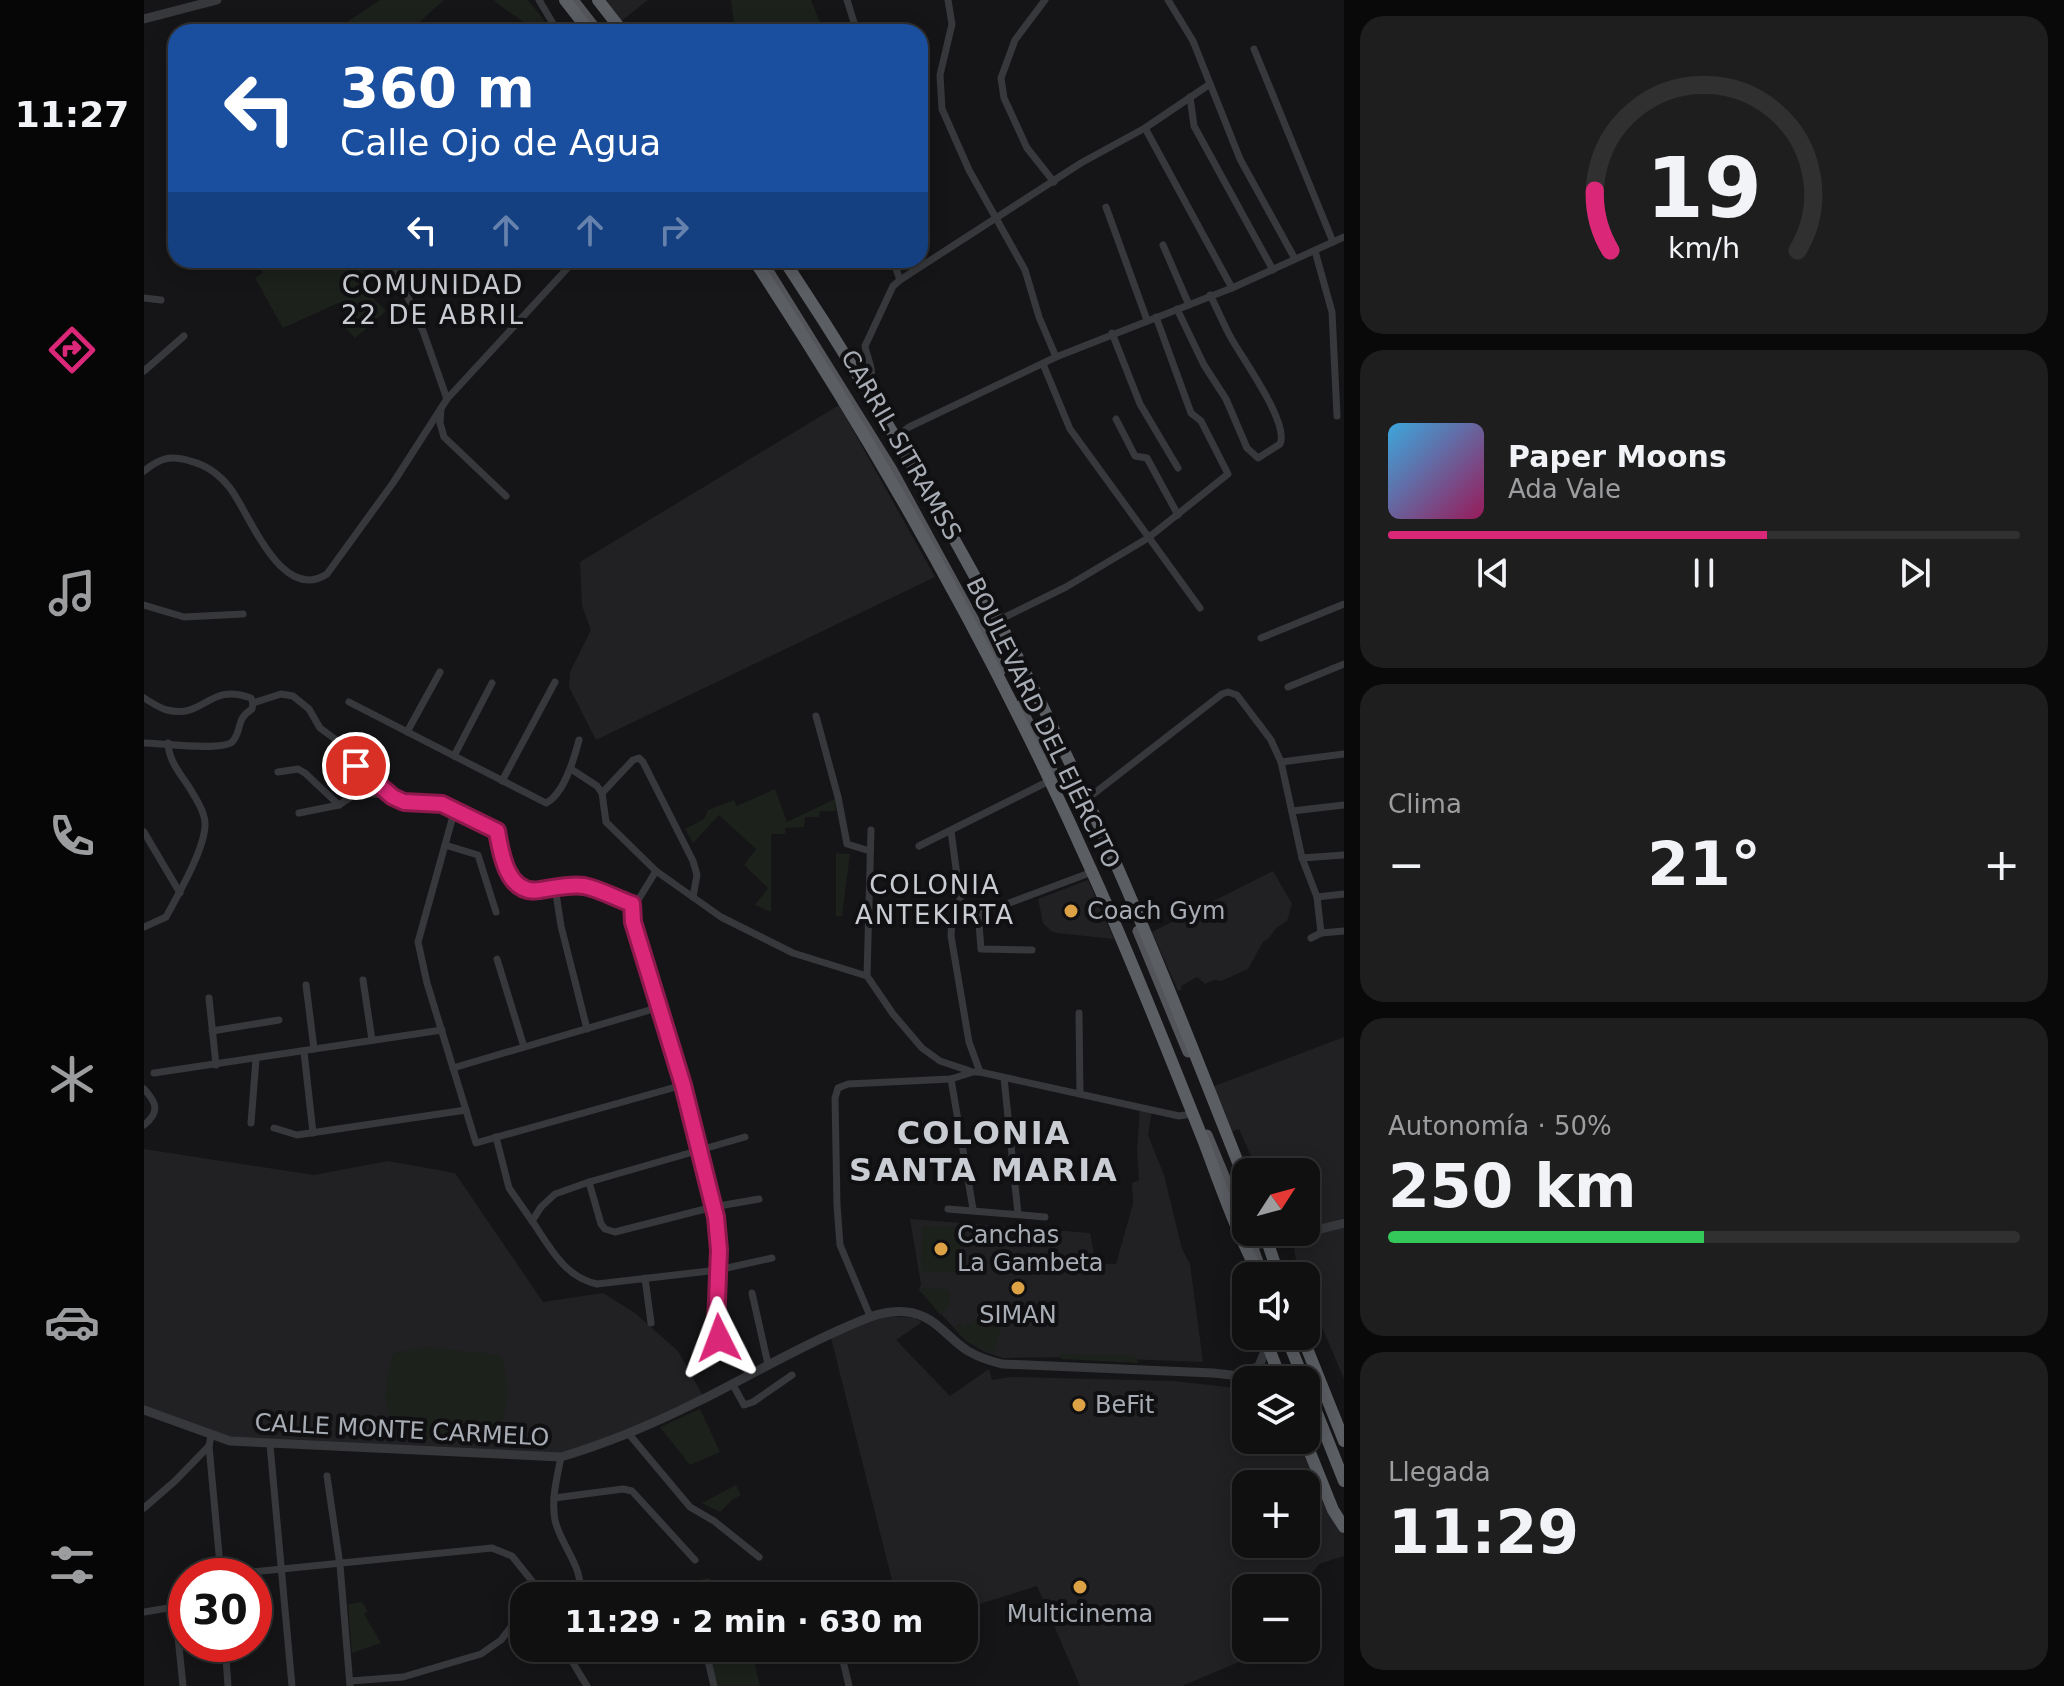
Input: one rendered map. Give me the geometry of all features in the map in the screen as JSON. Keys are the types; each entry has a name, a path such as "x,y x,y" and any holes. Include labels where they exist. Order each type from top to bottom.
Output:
{"highway":[{"path":"565,0 584,24"},
{"path":"598,0 617,24"},
{"name":"BOULEVARD DEL EJÉRCITO","path":"759,268 910,511 972,625 1092,872 1255,1262"},
{"name":"BOULEVARD DEL EJÉRCITO","path":"789,268 941,516 1087,799 1236,1158"},
{"path":"1308,1350 1344,1441"},
{"path":"1320,1421 1344,1481"},
{"path":"1311,1454 1333,1510 1344,1527"}],"main road":[{"path":"573,0 592,24"},
{"path":"592,0 610,24"},
{"name":"CARRIL SITRAMSS","path":"766,268 892,470 968,606 1038,741 1128,941 1232,1197"},
{"name":"CARRIL SITRAMSS","path":"783,268 910,470 1019,672 1106,853 1232,1159"},
{"name":"CARRIL SITRAMSS","path":"1253,1246 1257,1262"}],"street":[{"path":"144,19 217,0"},
{"path":"539,0 553,24"},
{"path":"847,0 854,24"},
{"path":"948,0 952,24 940,75 942,109 995,221 1025,270 1039,317 1056,357"},
{"path":"1045,0 1015,40 1001,78 1004,98 1027,148 1054,182"},
{"path":"1168,0 1193,41 1240,159 1295,259"},
{"path":"1254,49 1333,242"},
{"path":"928,263 1210,84"},
{"path":"1190,97 1194,126 1273,270"},
{"path":"1145,128 1232,288"},
{"path":"1106,207 1147,320"},
{"path":"895,438 909,427 1056,357 1232,288 1344,237"},
{"path":"1163,245 1189,305"},
{"path":"1315,251 1330,297 1337,416"},
{"path":"395,268 423,331 447,399"},
{"path":"144,471 157,460 173,457 203,465 216,473 231,490 268,552 288,571 310,582 327,574 393,483 447,399 568,268"},
{"path":"896,268 900,280"},
{"path":"865,388 872,380 873,373 865,346 893,286 919,268"},
{"path":"1177,309 1204,365 1226,399 1247,448 1258,458 1280,444 1283,435 1266,396 1227,332 1210,295"},
{"path":"144,298 161,300"},
{"path":"997,621 1066,587 1148,538 1226,476 1228,472 1201,421 1191,413 1156,317"},
{"path":"1112,333 1140,404 1178,468"},
{"path":"144,371 184,336"},
{"path":"1043,364 1070,429 1200,608"},
{"path":"442,407 440,423 444,437 506,496"},
{"path":"1116,419 1130,450 1135,456 1147,458 1178,515"},
{"path":"1261,638 1344,604"},
{"path":"144,605 184,617 243,614"},
{"path":"1288,687 1344,664"},
{"path":"407,732 440,672"},
{"path":"502,781 555,682"},
{"path":"454,756 492,683"},
{"path":"144,698 166,710 197,708 218,694 228,692 251,698 253,703 252,709 239,721 235,739 229,745 144,743"},
{"path":"1087,799 1196,713 1228,692 1237,695 1271,740 1281,762 1302,858 1317,897 1321,933"},
{"path":"253,703 281,694 293,696 309,709 320,728 335,739 356,766 389,794 404,802 442,804 497,831 502,857 513,881 522,889 535,892 555,887 584,886 632,904"},
{"path":"349,702 546,803 553,800 571,769 579,740"},
{"path":"816,716 847,844 870,851"},
{"path":"144,927 166,917 180,893 206,824 192,792 169,754 168,743"},
{"path":"1281,762 1344,754"},
{"path":"602,793 633,760 639,758 643,762 693,861 697,875 693,897"},
{"path":"278,772 298,769 339,805"},
{"path":"571,769 597,786 602,793 606,822 656,871 721,917 793,953 867,976"},
{"path":"919,846 1049,781"},
{"path":"299,813 339,805 358,792 389,794"},
{"path":"1292,811 1344,805"},
{"path":"455,809 418,942 476,1143 683,1085"},
{"path":"871,830 867,976 893,1014 922,1048 940,1061 976,1072 1179,1116 1192,1114"},
{"path":"951,831 960,898 959,913"},
{"path":"144,832 180,893"},
{"path":"445,845 478,855 496,912"},
{"path":"1302,858 1344,855"},
{"path":"632,904 656,871"},
{"path":"976,1072 951,936 952,920 959,913 1004,905 1092,872"},
{"path":"555,887 561,926 587,1029"},
{"path":"1317,897 1344,894"},
{"path":"632,904 633,922 683,1085 713,1207 719,1250 716,1326 719,1338 724,1349 750,1373"},
{"path":"978,911 981,949 1032,950"},
{"path":"1311,938 1321,933 1344,931"},
{"path":"497,959 524,1047"},
{"path":"363,980 372,1040"},
{"path":"306,985 314,1049"},
{"path":"209,998 216,1065"},
{"path":"453,1068 660,1007"},
{"path":"1079,1013 1080,1093"},
{"path":"212,1031 279,1020"},
{"path":"154,1073 442,1030"},
{"path":"304,1052 313,1133"},
{"path":"251,1123 256,1059"},
{"path":"870,1316 840,1245 835,1098 838,1088 848,1084 951,1079 976,1072"},
{"path":"1004,1078 1018,1214"},
{"path":"951,1079 973,1209"},
{"path":"144,1089 156,1103 157,1109 144,1125"},
{"path":"274,1128 297,1135 466,1110"},
{"path":"496,1137 509,1188 562,1264 578,1278 597,1284 718,1270 772,1258"},
{"path":"532,1221 555,1194 745,1137"},
{"path":"589,1182 601,1224 610,1231 759,1199"},
{"path":"948,1209 1045,1217"},
{"path":"1320,1227 1344,1223"},
{"path":"645,1278 651,1323"},
{"path":"752,1293 768,1364"},
{"name":"CALLE MONTE CARMELO","path":"144,1410 210,1441 561,1457 600,1446 870,1316 886,1312 919,1315 941,1327 966,1350 1002,1364 1232,1375"},
{"path":"732,1383 744,1405 792,1375"},
{"path":"628,1433 690,1507 714,1521 759,1557"},
{"path":"144,1508 175,1481 210,1441"},
{"path":"210,1441 220,1558"},
{"path":"270,1445 292,1686"},
{"path":"561,1457 554,1498 555,1521 580,1582"},
{"path":"327,1476 340,1565 350,1684 403,1677 481,1654 501,1640 510,1628"},
{"path":"554,1498 623,1489 632,1491 695,1560"},
{"path":"272,1572 499,1549 512,1556 531,1582"},
{"path":"144,1612 168,1608"},
{"path":"181,1662 183,1686"},
{"path":"226,1662 228,1686"},
{"path":"572,1662 587,1686"},
{"path":"708,1662 714,1686"},
{"path":"843,1662 849,1686"}],"shaded area":[{"path":"380,0 444,0 417,24 347,22"},
{"path":"494,0 528,0 547,24 526,24"},
{"path":"603,0 648,0 620,22"},
{"path":"731,0 811,0 821,24 734,24"},
{"path":"260,268 362,268 374,299 386,311 355,338 343,325 349,318 338,303 283,328 255,278 263,273"},
{"path":"839,405 935,577 596,740 569,687 570,672 591,630 582,606 580,562"},
{"path":"775,789 787,822 835,799 836,811 820,811 819,817 805,817 804,827 785,828 785,834 771,834 771,912 755,905 768,888 744,865 756,849 719,815 693,843 685,829 704,819 708,810 734,800 737,806"},
{"path":"836,853 850,854 842,916 836,916"},
{"path":"1273,871 1292,904 1287,921 1263,942 1248,969 1221,981 1205,984 1197,977 1178,991 1152,932"},
{"name":"Coach Gym","path":"1088,880 1114,939 1057,933 1043,923 1038,899"},
{"path":"1344,1037 1344,1218 1320,1225 1320,1158 1252,1158 1239,1129 1231,1132 1212,1087"},
{"path":"1140,1107 1152,1110 1148,1135 1164,1175 1182,1249 1190,1264 1203,1362 1003,1358 966,1341 919,1290 921,1284 910,1219 1090,1233 1096,1264 1116,1264 1133,1204 1132,1183 1139,1180 1137,1150"},
{"path":"144,1149 314,1175 388,1161 455,1173 543,1302 603,1293 635,1313 678,1351 704,1398 561,1457 230,1441 144,1410"},
{"path":"1344,1225 1344,1379 1320,1322 1320,1262 1297,1262 1294,1250 1296,1246 1320,1246 1320,1232"},
{"name":"Canchas La Gambeta","path":"922,1226 961,1227 960,1272 921,1271"},
{"path":"919,1288 950,1290 950,1303 940,1315"},
{"path":"985,1314 1003,1320 994,1354 969,1342 955,1328 961,1322 964,1327"},
{"path":"884,1316 914,1318 922,1322 896,1340 950,1396 989,1369 992,1380 1011,1377 1172,1381 1232,1387 1232,1454 1306,1454 1313,1470 1232,1470 1232,1558 1320,1558 1320,1484 1344,1535 1344,1556 1319,1564 1311,1574 1232,1574 1232,1662 1239,1662 1182,1686 1080,1686 1037,1586 978,1605 978,1582 892,1582 831,1338"},
{"path":"426,1347 500,1355 506,1378 507,1401 501,1423 489,1443 420,1437 404,1431 392,1420 386,1405 386,1383 394,1353"},
{"path":"1060,1354 1135,1355 1138,1363 1061,1359"},
{"path":"700,1409 720,1452 690,1465 660,1427"},
{"path":"736,1485 741,1495 720,1512 702,1503"},
{"path":"709,1578 713,1582 689,1582"},
{"path":"362,1602 368,1612 364,1614 381,1643 352,1653 348,1604"},
{"path":"708,1662 754,1662 760,1686 714,1686"}],"place":[{"name":"Coach Gym","path":"1071,911"},
{"name":"Canchas La Gambeta","path":"941,1249"},
{"name":"SIMAN","path":"1018,1288"},
{"name":"BeFit","path":"1079,1405"},
{"name":"Multicinema","path":"1080,1587"}],"district":[{"name":"COMUNIDAD 22 DE ABRIL","path":"433,300"},
{"name":"COLONIA ANTEKIRTA","path":"935,900"},
{"name":"COLONIA SANTA MARIA","path":"984,1152"}],"route":[{"path":"356,766 393,797 404,802 442,804 497,831 502,857 513,881 522,889 535,892 555,887 584,886 632,904 633,922 683,1085 716,1217 719,1250 716,1326 719,1338"}]}
